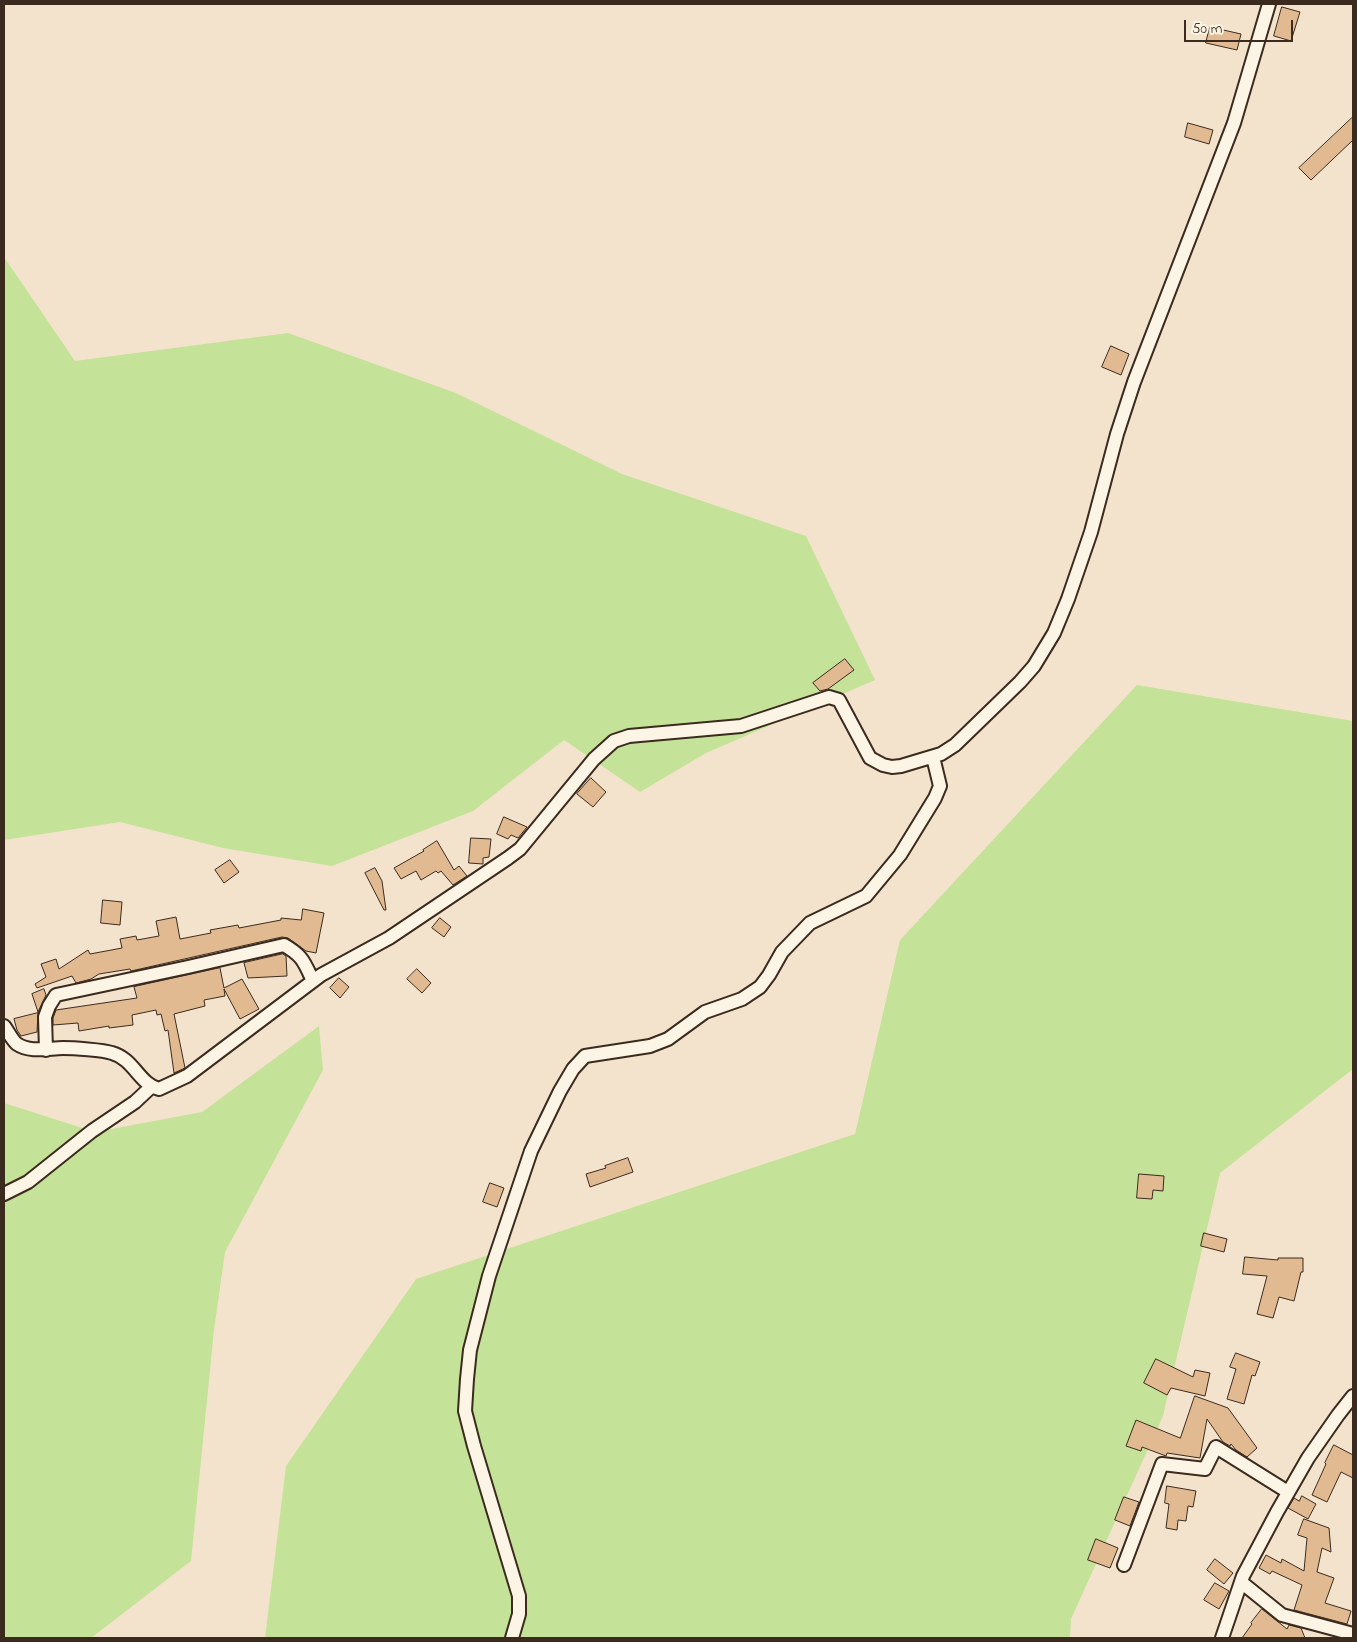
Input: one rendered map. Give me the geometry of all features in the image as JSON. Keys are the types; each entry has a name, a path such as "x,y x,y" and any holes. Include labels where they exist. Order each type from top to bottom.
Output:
{"street":[{"path":"4,1026 18,1044 33,1050 62,1048 113,1053 129,1062 137,1070 144,1082 159,1090 187,1076 313,980 389,938 520,849 594,758 614,741 629,736 741,726 794,708 834,698 839,700 866,751 875,761 892,767 901,766 933,757 955,745 1034,666 1061,619 1091,532 1120,426 1138,373 1234,123 1269,4"},
{"path":"512,1638 519,1614 519,1596 465,1412 470,1350 492,1267 531,1151 560,1091 573,1069 585,1056 650,1046 668,1039 705,1012 742,999 760,987 782,952 810,923 866,896 900,855 936,798 940,786 933,757"},
{"path":"46,1050 45,1017 56,994 188,968 284,945 297,953 302,959 313,980"},
{"path":"4,1194 28,1182 92,1131 135,1102 151,1087"},
{"path":"1222,1638 1241,1582 1288,1492 1308,1458 1353,1396"},
{"path":"1124,1565 1162,1464 1205,1469 1216,1446 1288,1492"},
{"path":"1241,1582 1282,1615 1353,1634"}],"green space":[{"path":"4,257 75,361 288,333 456,393 622,474 806,536 875,680 706,753 640,792 564,740 473,811 332,866 223,848 120,822 4,840"},
{"path":"1137,685 1353,721 1353,1069 1220,1173 1163,1416 1071,1619 1070,1638 265,1638 286,1466 416,1279 855,1134 900,940"},
{"path":"319,1026 323,1070 225,1252 214,1330 191,1561 91,1638 4,1638 4,1103 95,1132 202,1112"}],"building":[{"path":"1282,7 1300,12 1291,41 1274,36"},
{"path":"1210,27 1241,34 1237,50 1206,43"},
{"path":"1353,117 1353,140 1311,180 1299,168"},
{"path":"1188,123 1213,130 1209,144 1185,137"},
{"path":"1111,346 1129,354 1121,375 1102,367"},
{"path":"845,659 854,670 828,689 820,691 813,683"},
{"path":"591,778 606,792 593,807 577,794"},
{"path":"504,817 527,827 518,838 511,835 508,839 497,834"},
{"path":"471,838 491,839 489,857 483,858 483,864 469,863"},
{"path":"437,841 454,870 459,866 467,876 453,885 441,871 438,873 436,871 421,880 416,871 401,879 394,868 424,851"},
{"path":"230,860 239,872 224,883 215,870"},
{"path":"375,868 382,881 386,910 384,910 365,873"},
{"path":"103,900 122,902 120,925 101,923"},
{"path":"303,909 324,913 316,953 306,951 288,938 282,937 131,971 130,969 99,974 91,979 76,983 72,976 37,988 35,984 46,977 41,964 56,959 59,969 88,950 90,954 122,948 120,939 136,936 137,940 159,936 156,921 176,917 180,939 211,933 210,930 238,925 239,928 281,920 281,918 301,920"},
{"path":"440,918 451,927 444,937 432,928"},
{"path":"283,954 286,956 287,976 248,978 244,963"},
{"path":"220,968 224,988 242,979 259,1009 240,1019 224,989 225,996 204,1000 205,1006 174,1014 185,1068 174,1073 168,1030 165,1031 161,1014 157,1015 156,1010 132,1015 133,1025 109,1028 109,1026 79,1031 78,1023 53,1025 56,1010 137,998 134,987"},
{"path":"417,969 431,983 422,993 407,979"},
{"path":"339,978 349,987 340,998 330,988"},
{"path":"44,989 46,995 38,1012 32,994"},
{"path":"38,1013 37,1032 21,1036 14,1019"},
{"path":"628,1158 633,1172 590,1187 586,1174 606,1168 605,1166"},
{"path":"1139,1174 1164,1176 1163,1191 1153,1190 1152,1199 1137,1198"},
{"path":"490,1183 504,1188 497,1207 483,1202"},
{"path":"1204,1233 1227,1239 1224,1252 1201,1246"},
{"path":"1245,1257 1278,1260 1278,1258 1303,1258 1303,1272 1301,1272 1294,1301 1279,1297 1273,1318 1257,1314 1267,1276 1243,1274"},
{"path":"1236,1353 1260,1362 1255,1376 1252,1375 1244,1404 1227,1399 1236,1369 1230,1367"},
{"path":"1156,1359 1193,1377 1195,1370 1210,1373 1205,1396 1171,1388 1167,1395 1144,1383"},
{"path":"1195,1396 1228,1408 1257,1448 1247,1457 1236,1450 1231,1444 1230,1446 1223,1442 1207,1419 1200,1458 1167,1453 1166,1456 1142,1447 1141,1451 1126,1446 1136,1420 1180,1438"},
{"path":"1334,1445 1353,1455 1353,1478 1341,1472 1327,1502 1312,1495"},
{"path":"1167,1486 1196,1491 1193,1507 1188,1506 1186,1521 1178,1520 1177,1530 1166,1528 1169,1504 1165,1503"},
{"path":"1302,1496 1316,1504 1308,1519 1288,1508 1294,1498 1299,1501"},
{"path":"1124,1497 1139,1502 1130,1526 1115,1520"},
{"path":"1304,1519 1329,1528 1331,1552 1322,1548 1317,1572 1334,1578 1325,1603 1351,1611 1347,1624 1294,1610 1302,1585 1272,1571 1270,1574 1259,1568 1266,1555 1281,1563 1282,1559 1304,1571 1307,1538 1298,1535"},
{"path":"1096,1539 1118,1548 1110,1568 1088,1560"},
{"path":"1215,1559 1233,1573 1224,1584 1207,1570"},
{"path":"1215,1583 1229,1591 1219,1609 1204,1600"},
{"path":"1262,1609 1287,1629 1289,1625 1301,1628 1305,1638 1242,1638"}]}
